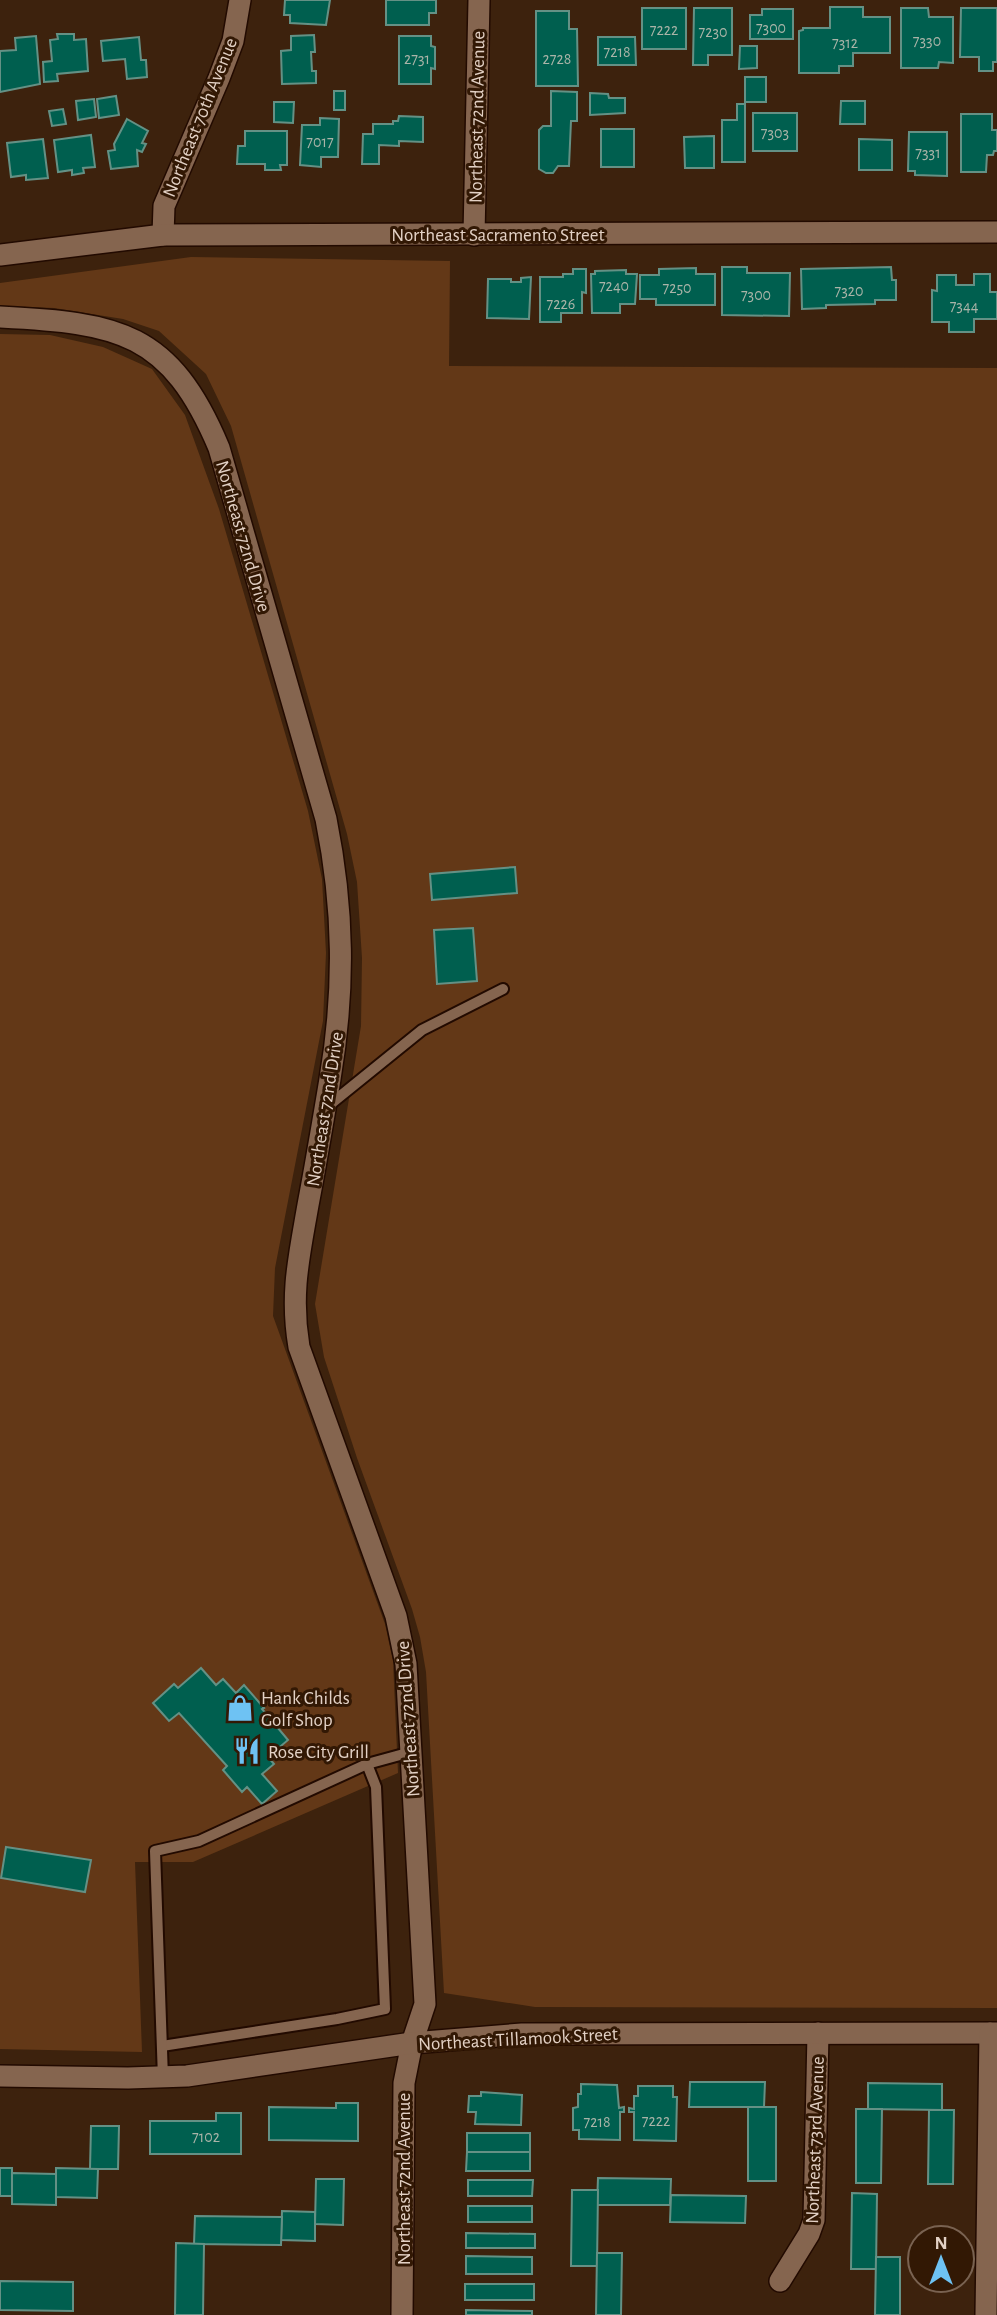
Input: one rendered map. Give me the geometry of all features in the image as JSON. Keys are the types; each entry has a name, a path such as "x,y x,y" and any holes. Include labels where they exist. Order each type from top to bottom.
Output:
{"street":[{"name":"Northeast 70th Avenue","path":"163,235 164,206 233,41 240,0"},
{"name":"Northeast 72nd Avenue","path":"474,235 479,0"},
{"name":"Northeast Sacramento Street","path":"0,255 163,235 997,232"},
{"name":"Northeast 72nd Drive","path":"0,317 82,323 117,332 145,345 183,380 195,398 219,448 326,819 337,878 342,929 339,1021 295,1284 295,1323 305,1368 396,1616 406,1664 425,2004 412,2043"},
{"name":"Northeast 73rd Avenue","path":"780,2281 809,2234 814,2220 818,2033"},
{"name":"Northeast Tillamook Street","path":"0,2076 163,2078 412,2043 545,2034 993,2033"},
{"path":"986,2315 993,2033"},
{"name":"Northeast 72nd Avenue","path":"402,2315 404,2083 412,2043"}],"lane":[{"path":"326,1107 422,1030 503,989"},
{"path":"163,2078 155,1851 199,1841 367,1764 411,1752"},
{"path":"162,2046 385,2009 376,1787 367,1764"}],"shaded area":[{"path":"191,257 450,261 449,366 997,368 997,2008 535,2007 444,1993 426,1672 420,1637 324,1357 315,1304 361,1026 362,958 357,882 347,834 231,426 206,374 159,331 123,319 54,308 0,306 0,283"},
{"path":"0,334 50,335 103,347 152,369 185,415 219,509 308,811 322,879 326,953 323,1021 275,1268 273,1316 385,1624 393,1661 398,1773 193,1862 135,1862 142,2052 0,2049"}],"building":[{"path":"285,0 330,0 326,25 290,23 290,15 284,15"},
{"path":"386,0 436,0 436,13 429,13 429,25 386,25"},
{"path":"830,7 863,7 863,17 890,17 890,53 853,53 853,66 839,66 839,73 799,73 799,31 803,28 830,28"},
{"path":"642,8 686,8 686,49 642,49"},
{"path":"694,8 732,8 732,55 708,55 708,65 693,65"},
{"path":"901,8 928,8 929,17 953,17 953,63 939,62 938,68 901,68"},
{"path":"961,8 997,8 997,62 993,62 993,71 979,71 979,57 960,57"},
{"path":"762,9 793,9 793,39 750,39 750,15 762,15"},
{"path":"536,11 569,11 569,29 577,29 578,86 536,86"},
{"path":"57,34 74,34 74,40 86,39 88,71 57,74 58,81 44,82 43,62 52,61 50,40 58,39"},
{"path":"314,35 315,52 311,52 316,83 282,84 281,51 291,50 291,36"},
{"path":"36,36 40,84 0,92 0,51 16,50 15,38"},
{"path":"399,36 431,36 431,46 435,47 435,69 431,68 431,84 399,84"},
{"path":"139,37 141,60 146,60 147,77 127,79 125,59 103,61 101,41"},
{"path":"598,37 635,37 636,65 598,65"},
{"path":"740,46 757,46 757,68 739,69"},
{"path":"745,77 766,77 766,102 745,102"},
{"path":"334,91 345,91 345,110 334,110"},
{"path":"551,91 577,92 577,121 571,121 569,166 558,166 553,173 546,173 539,169 539,130 543,126 551,126"},
{"path":"590,93 608,94 609,98 625,98 625,113 590,115"},
{"path":"116,96 119,115 99,118 97,99"},
{"path":"94,99 96,117 78,120 76,101"},
{"path":"841,101 865,101 865,124 840,124"},
{"path":"274,102 294,102 293,123 274,122"},
{"path":"737,104 745,104 745,162 722,162 722,120 737,120"},
{"path":"63,109 66,124 52,126 49,111"},
{"path":"753,113 797,113 797,151 753,151"},
{"path":"961,114 992,114 992,130 997,130 997,151 994,151 993,155 987,155 986,172 961,172"},
{"path":"399,116 423,117 423,142 399,141 399,146 379,145 379,164 362,164 363,134 373,134 373,124 393,124 393,121 398,121"},
{"path":"320,118 339,119 338,157 321,157 321,167 300,165 302,125 320,125"},
{"path":"127,119 148,131 142,143 146,144 142,152 137,150 138,166 111,169 108,151 115,150 114,144"},
{"path":"601,129 634,129 634,167 601,167"},
{"path":"245,131 287,131 287,165 280,165 281,170 265,170 265,164 237,164 238,146 245,146"},
{"path":"909,132 947,132 947,176 915,175 915,171 908,171"},
{"path":"91,135 95,167 83,168 84,173 72,175 72,170 58,172 54,140"},
{"path":"714,136 714,168 685,168 684,137"},
{"path":"43,139 48,178 26,180 26,175 11,177 7,143"},
{"path":"859,139 892,140 892,170 859,170"},
{"path":"722,267 747,267 747,273 790,273 789,316 722,315"},
{"path":"891,267 892,280 896,280 896,300 802,309 801,269"},
{"path":"696,268 696,274 715,274 715,305 656,305 656,299 640,299 640,275 659,275 659,269"},
{"path":"573,269 586,269 586,293 582,292 582,313 561,313 561,322 540,322 540,277 563,277 563,274 573,274"},
{"path":"626,270 626,274 637,274 635,304 620,304 620,313 592,313 591,274 595,274 595,271"},
{"path":"974,274 990,274 990,292 997,292 997,319 974,319 974,332 949,332 949,322 932,322 932,290 937,291 937,275 956,275 956,285 974,285"},
{"path":"531,277 529,319 487,318 488,279 521,282 521,278"},
{"path":"515,867 517,893 432,900 430,874"},
{"path":"473,928 477,981 437,984 434,930"},
{"path":"201,1668 216,1685 223,1679 236,1693 244,1685 288,1740 268,1757 274,1764 262,1774 277,1791 262,1804 247,1787 242,1792 223,1770 227,1766 179,1713 169,1721 153,1703 174,1684 178,1688"},
{"path":"6,1847 91,1860 85,1892 1,1878"},
{"path":"690,2082 765,2082 764,2107 689,2107"},
{"path":"868,2083 942,2084 942,2110 868,2109"},
{"path":"581,2084 617,2085 619,2108 624,2107 624,2112 620,2112 620,2140 579,2139 579,2130 573,2130 573,2108 578,2107"},
{"path":"638,2086 673,2086 673,2097 677,2097 676,2141 634,2140 634,2112 629,2112 629,2108 634,2109 634,2096 638,2096"},
{"path":"481,2092 522,2095 521,2125 475,2124 476,2112 468,2112 469,2096 481,2096"},
{"path":"336,2103 358,2103 358,2141 269,2140 269,2107 336,2108"},
{"path":"748,2107 776,2107 776,2181 748,2181"},
{"path":"856,2109 882,2109 881,2183 856,2183"},
{"path":"929,2110 954,2110 953,2184 928,2184"},
{"path":"216,2113 241,2113 241,2154 150,2154 150,2121 216,2121"},
{"path":"91,2126 119,2126 118,2169 90,2169"},
{"path":"467,2133 530,2133 530,2152 467,2152"},
{"path":"467,2152 530,2152 530,2171 466,2171"},
{"path":"0,2168 12,2168 12,2196 0,2196"},
{"path":"56,2168 98,2169 97,2198 56,2197"},
{"path":"12,2173 56,2174 56,2205 12,2204"},
{"path":"598,2178 671,2179 670,2205 597,2205"},
{"path":"316,2179 344,2179 343,2225 315,2224"},
{"path":"468,2180 533,2180 532,2196 468,2196"},
{"path":"572,2190 598,2190 597,2266 571,2266"},
{"path":"852,2193 877,2194 876,2269 851,2269"},
{"path":"671,2195 746,2196 745,2223 670,2222"},
{"path":"468,2206 532,2206 532,2222 468,2222"},
{"path":"282,2211 315,2212 315,2241 281,2240"},
{"path":"195,2216 282,2217 281,2245 194,2244"},
{"path":"466,2233 535,2234 535,2248 466,2248"},
{"path":"176,2243 204,2244 203,2315 175,2315"},
{"path":"597,2253 622,2253 621,2315 596,2315"},
{"path":"466,2256 532,2257 532,2274 466,2274"},
{"path":"876,2257 900,2257 900,2315 875,2315"},
{"path":"0,2281 73,2282 73,2311 0,2310"},
{"path":"465,2284 534,2284 534,2300 465,2300"},
{"path":"466,2310 532,2311 532,2315 466,2315"}],"place":[{"name":"Hank Childs Golf Shop","path":"240,1708"},
{"name":"Rose City Grill","path":"247,1751"}]}
